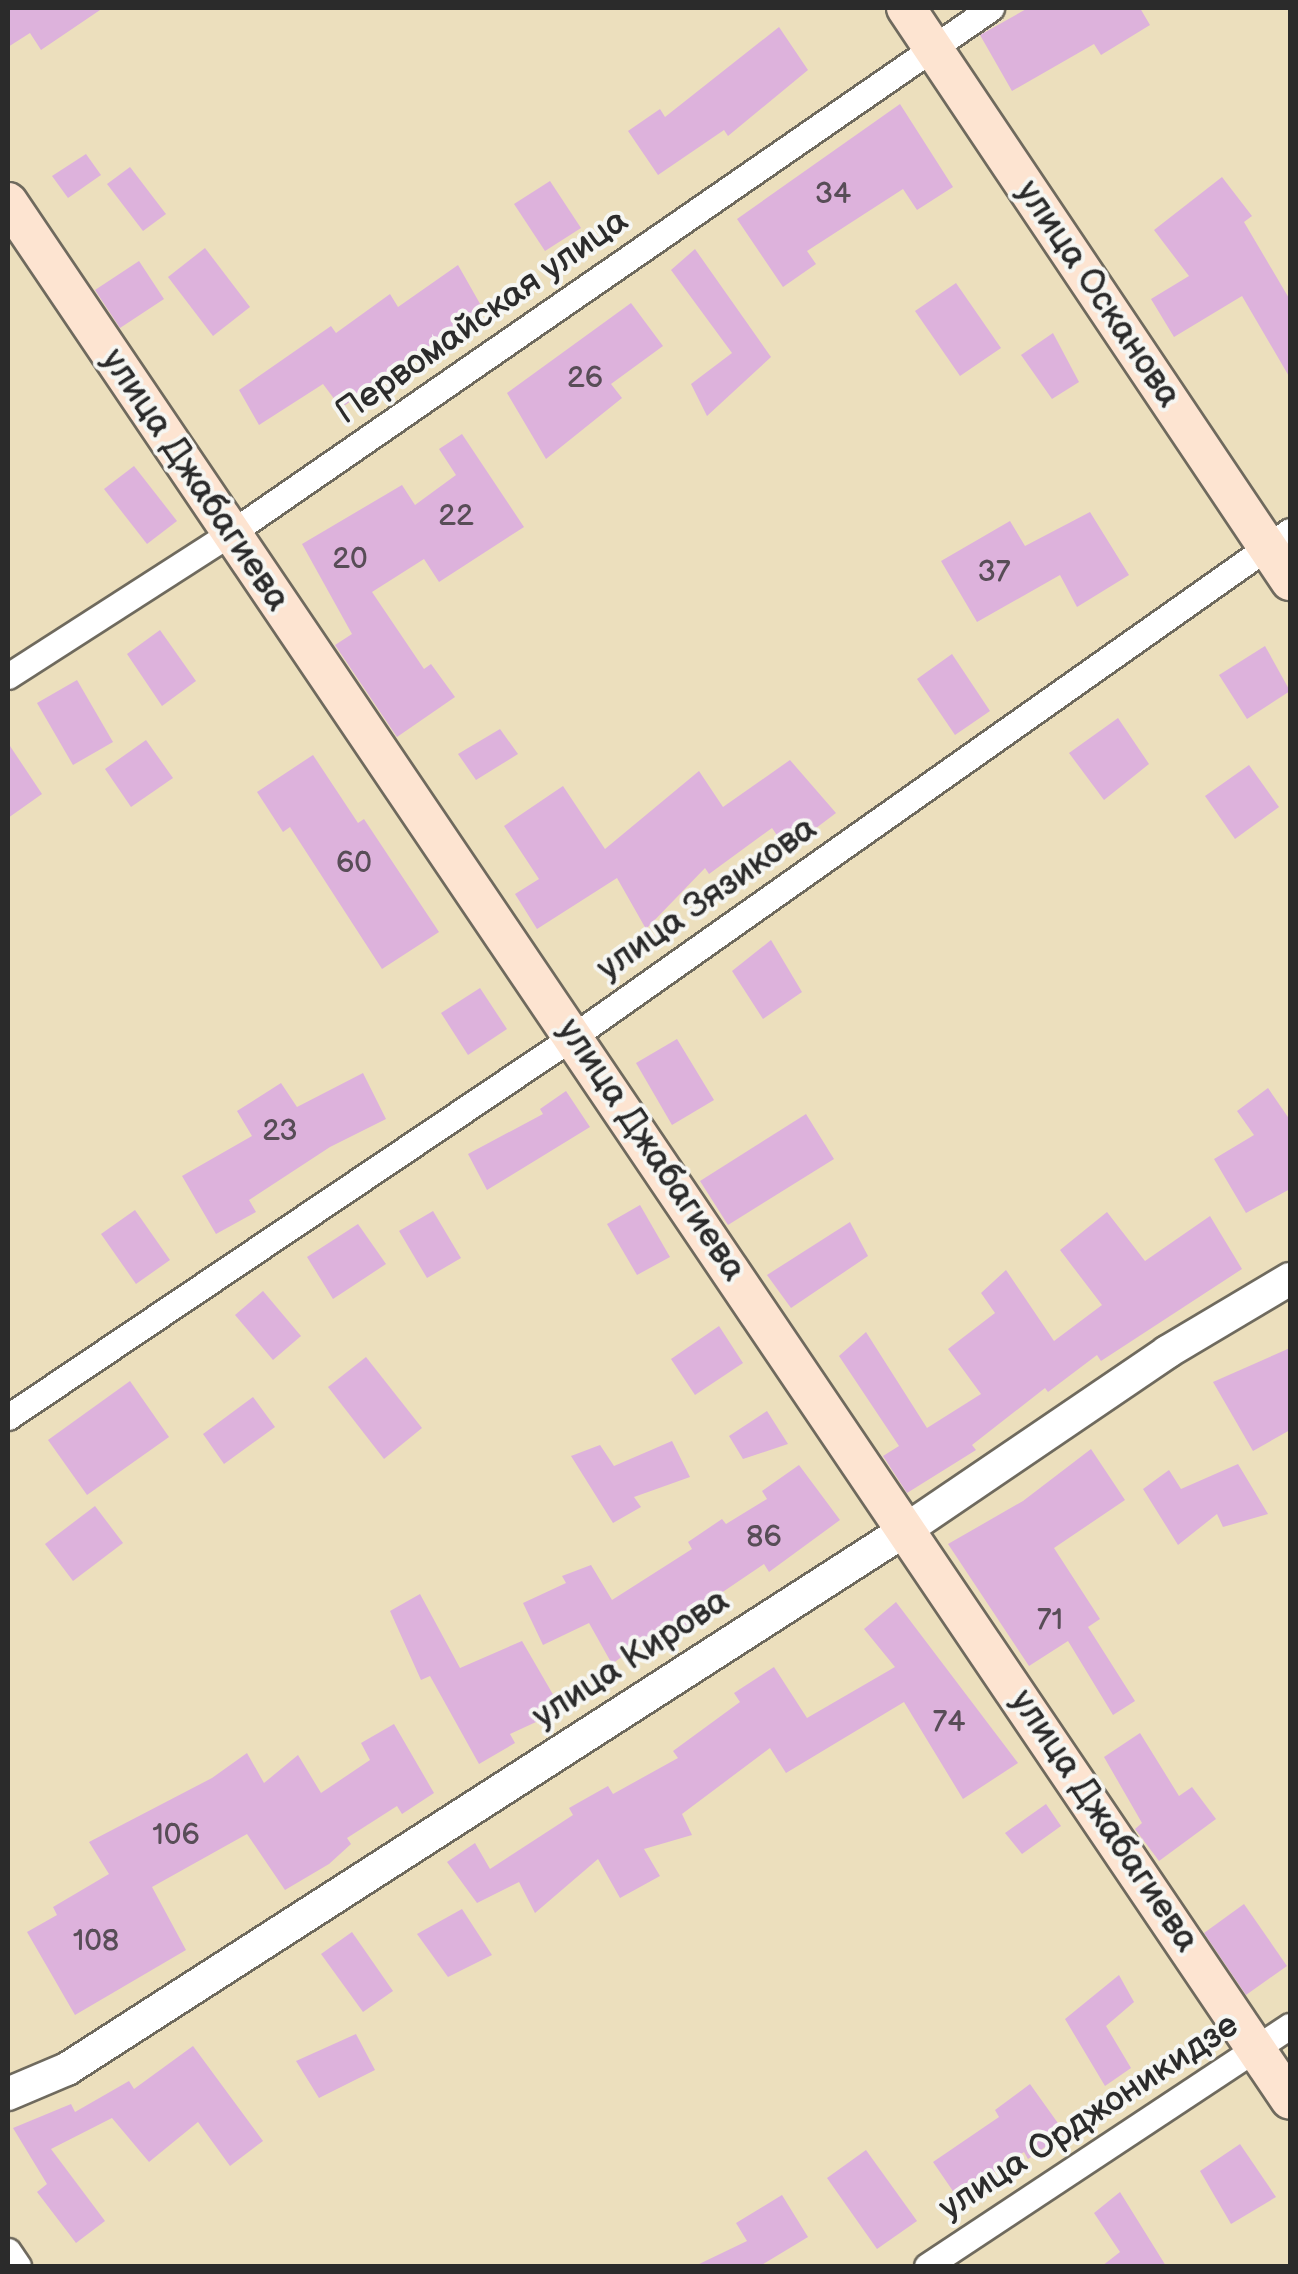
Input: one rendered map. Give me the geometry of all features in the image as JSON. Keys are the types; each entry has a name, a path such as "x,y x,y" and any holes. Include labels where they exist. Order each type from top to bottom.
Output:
{"main road":[{"name":"улица Осканова","path":"906,8 1279,538 1290,580"},
{"name":"улица Джабагиева","path":"8,202 1290,2100"}],"street":[{"name":"Первомайская улица","path":"8,676 231,533 991,8"},
{"name":"улица Зязикова","path":"8,1417 574,1036 1279,538"},
{"name":"улица Кирова","path":"8,2094 67,2069 907,1529 1168,1352 1290,1279"},
{"name":"улица Орджоникидзе","path":"927,2266 1290,2026"},
{"path":"8,2251 18,2266"}],"building":[{"path":"8,8 103,8 41,50 30,33 8,47"},
{"path":"1028,8 1140,8 1150,25 1101,55 1094,44 1012,91 980,35"},
{"path":"779,27 808,70 728,136 724,130 658,175 628,131 660,109 665,117"},
{"path":"900,104 953,187 917,210 903,189 807,251 816,264 783,287 737,219"},
{"path":"86,154 101,175 68,198 52,176"},
{"path":"130,167 166,214 143,231 107,184"},
{"path":"1222,177 1252,216 1244,222 1290,300 1290,378 1242,296 1174,337 1151,299 1189,276 1154,230"},
{"path":"550,181 581,228 545,251 514,204"},
{"path":"205,248 250,307 213,336 168,277"},
{"path":"695,249 771,357 707,416 691,384 732,353 671,270"},
{"path":"139,261 164,299 120,328 95,290"},
{"path":"458,265 483,309 341,408 323,384 259,425 239,390 331,326 336,333 390,294 398,307"},
{"path":"956,283 1001,348 960,376 915,311"},
{"path":"631,303 663,346 611,384 622,398 546,459 507,393"},
{"path":"1053,333 1079,382 1052,399 1021,355"},
{"path":"462,434 524,527 439,582 424,559 372,592 424,669 431,664 455,697 397,737 335,645 352,634 302,544 402,485 415,505 456,475 439,449"},
{"path":"134,466 177,521 147,544 104,489"},
{"path":"1090,512 1129,575 1077,607 1060,575 977,622 941,561 1010,521 1025,546"},
{"path":"160,630 196,681 162,706 127,654"},
{"path":"1265,646 1290,691 1247,719 1219,675"},
{"path":"952,654 990,711 955,735 917,679"},
{"path":"77,680 113,742 73,765 37,703"},
{"path":"1118,718 1149,764 1104,800 1069,753"},
{"path":"500,729 518,754 476,780 458,754"},
{"path":"146,740 173,778 131,807 105,769"},
{"path":"8,743 42,794 8,818"},
{"path":"313,755 358,823 364,819 439,932 382,969 290,827 283,832 257,792"},
{"path":"790,760 836,813 787,850 772,828 709,874 705,868 646,929 617,878 537,929 515,894 539,879 504,826 563,786 605,849 699,771 723,807"},
{"path":"1249,765 1279,807 1235,839 1205,796"},
{"path":"771,940 802,992 763,1019 732,971"},
{"path":"480,988 507,1029 468,1055 441,1013"},
{"path":"677,1039 714,1100 672,1125 636,1063"},
{"path":"363,1073 386,1119 330,1147 249,1200 256,1212 216,1234 182,1176 252,1136 237,1111 281,1083 297,1107"},
{"path":"1268,1088 1290,1120 1290,1189 1246,1213 1214,1159 1254,1135 1237,1111"},
{"path":"566,1091 590,1127 487,1190 468,1154 543,1114 540,1109"},
{"path":"806,1114 834,1159 728,1225 700,1181"},
{"path":"640,1205 670,1257 637,1275 607,1224"},
{"path":"135,1210 170,1260 136,1284 101,1234"},
{"path":"433,1211 461,1258 427,1278 399,1231"},
{"path":"1107,1212 1145,1261 1210,1216 1242,1269 1101,1361 1097,1355 1048,1392 1045,1388 972,1445 976,1450 907,1493 883,1456 899,1446 839,1356 866,1332 927,1428 981,1394 948,1349 995,1313 981,1293 1006,1270 1054,1341 1102,1305 1060,1250"},
{"path":"850,1222 868,1256 791,1308 767,1275"},
{"path":"358,1224 386,1264 333,1299 307,1257"},
{"path":"263,1291 301,1336 273,1360 235,1315"},
{"path":"719,1326 743,1363 695,1395 671,1359"},
{"path":"1290,1348 1290,1430 1253,1451 1213,1382"},
{"path":"366,1357 422,1428 384,1459 328,1387"},
{"path":"130,1381 169,1437 87,1495 48,1440"},
{"path":"253,1397 275,1427 224,1464 203,1434"},
{"path":"767,1411 788,1444 743,1459 729,1436"},
{"path":"672,1441 690,1477 634,1497 641,1507 613,1523 571,1456 600,1445 614,1466"},
{"path":"1091,1449 1125,1500 1054,1548 1100,1619 1088,1627 1135,1701 1113,1715 1068,1641 1029,1666 948,1544 1023,1501"},
{"path":"1238,1464 1268,1514 1223,1527 1217,1514 1178,1545 1143,1489 1169,1470 1181,1489"},
{"path":"799,1465 840,1520 769,1572 764,1564 702,1606 708,1616 666,1643 658,1630 612,1664 589,1623 543,1645 523,1603 566,1583 562,1576 591,1565 612,1600 692,1549 688,1542 722,1519 726,1524 767,1499 762,1491"},
{"path":"95,1506 123,1543 73,1581 45,1544"},
{"path":"420,1594 460,1668 522,1641 562,1710 510,1734 515,1743 479,1764 430,1676 421,1680 390,1611"},
{"path":"896,1602 1018,1763 963,1799 904,1702 786,1773 770,1748 682,1814 692,1835 644,1849 660,1876 620,1898 598,1859 535,1913 519,1882 477,1903 447,1862 475,1843 490,1869 573,1815 569,1808 608,1786 613,1794 678,1758 673,1751 740,1702 734,1693 774,1667 807,1718 895,1667 864,1629"},
{"path":"394,1724 434,1793 402,1814 397,1806 347,1838 351,1844 329,1864 285,1890 247,1834 152,1887 186,1950 75,2015 27,1932 57,1915 53,1907 109,1874 89,1842 212,1778 247,1753 264,1783 298,1755 321,1793 370,1760 361,1743"},
{"path":"1140,1733 1179,1796 1192,1787 1216,1819 1159,1861 1135,1829 1142,1823 1104,1757"},
{"path":"1046,1804 1061,1826 1022,1854 1005,1833"},
{"path":"1244,1904 1287,1966 1246,1995 1204,1933"},
{"path":"462,1909 492,1955 448,1977 417,1934"},
{"path":"352,1932 393,1991 363,2012 321,1954"},
{"path":"1119,1975 1134,2002 1106,2026 1131,2068 1105,2086 1065,2019"},
{"path":"356,2034 375,2070 319,2098 296,2061"},
{"path":"193,2046 263,2141 230,2166 198,2122 149,2162 112,2118 51,2149 105,2221 76,2243 37,2192 47,2184 13,2128 71,2104 75,2112 129,2081 134,2089"},
{"path":"1030,2084 1065,2133 1028,2159 1024,2152 957,2197 933,2162 999,2117 995,2110"},
{"path":"1240,2144 1276,2197 1231,2224 1200,2171"},
{"path":"866,2150 917,2221 877,2249 827,2178"},
{"path":"1120,2192 1166,2266 1102,2266 1120,2252 1094,2213"},
{"path":"782,2195 808,2237 760,2266 695,2266 747,2241 736,2223"}]}
